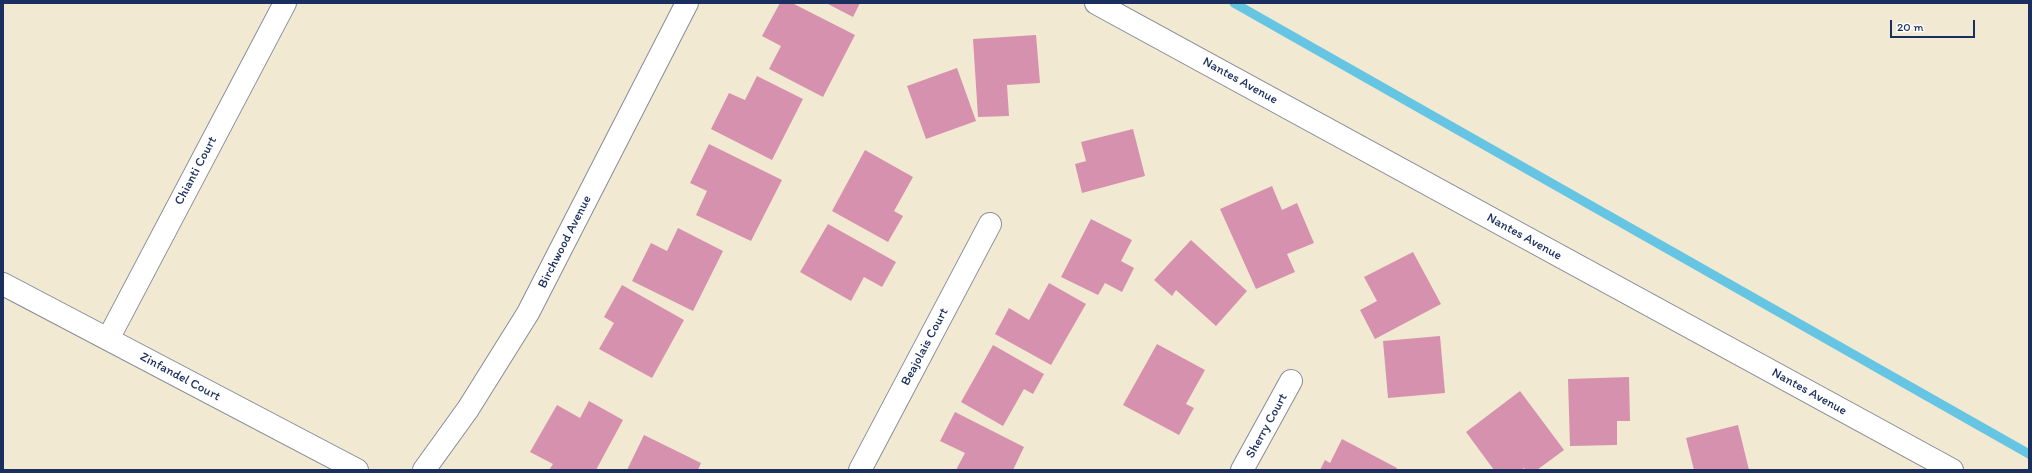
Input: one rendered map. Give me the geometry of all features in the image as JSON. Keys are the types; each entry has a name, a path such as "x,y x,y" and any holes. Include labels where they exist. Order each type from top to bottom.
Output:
{"street":[{"name":"Chianti Court","path":"108,339 285,3"},
{"name":"Birchwood Avenue","path":"424,470 472,403 528,314 687,3"},
{"name":"Nantes Avenue","path":"1096,3 1952,470"},
{"name":"Beajolais Court","path":"860,470 990,224"},
{"name":"Zinfandel Court","path":"3,284 357,470"},
{"name":"Sherry Court","path":"1242,470 1291,381"}],"building":[{"path":"780,3 792,3 855,35 823,97 769,69 781,46 762,36"},
{"path":"826,3 860,3 853,17"},
{"path":"1036,35 1040,83 1007,85 1009,116 978,117 973,39"},
{"path":"957,68 976,121 926,139 907,86"},
{"path":"757,76 803,99 772,160 711,129 729,93 745,100"},
{"path":"1133,129 1145,176 1082,193 1075,164 1086,161 1081,142"},
{"path":"709,144 782,180 751,241 696,215 707,191 690,183"},
{"path":"865,150 913,177 894,211 903,216 888,242 832,211"},
{"path":"1272,186 1282,210 1297,203 1314,243 1287,254 1295,272 1256,289 1220,209"},
{"path":"1091,219 1132,240 1121,261 1134,268 1122,292 1105,283 1098,295 1061,277"},
{"path":"828,224 896,262 882,287 864,277 851,301 800,272"},
{"path":"678,228 723,251 693,311 632,281 651,243 667,251"},
{"path":"1191,240 1247,291 1216,326 1176,290 1172,296 1154,280"},
{"path":"1413,252 1441,304 1375,339 1360,310 1377,301 1364,277"},
{"path":"1049,283 1086,304 1051,365 995,334 1009,308 1029,320"},
{"path":"622,285 684,320 652,378 599,349 614,323 604,317"},
{"path":"1440,336 1445,393 1388,398 1383,341"},
{"path":"1157,344 1205,370 1186,404 1194,408 1179,435 1123,405"},
{"path":"993,345 1044,374 1033,394 1024,389 1003,426 961,402"},
{"path":"1629,377 1630,421 1617,421 1617,445 1570,446 1568,379"},
{"path":"1520,391 1564,450 1537,470 1525,470 1524,468 1521,470 1494,470 1466,432"},
{"path":"589,401 623,420 596,470 549,470 553,464 530,452 557,405 580,418"},
{"path":"955,412 1024,447 1013,470 956,470 965,453 940,441"},
{"path":"1738,425 1749,470 1694,470 1686,438"},
{"path":"644,435 701,463 698,470 627,470"},
{"path":"1342,439 1397,468 1396,470 1320,470 1325,460 1330,463"}],"waterway":[{"path":"1234,3 2029,454"}]}
